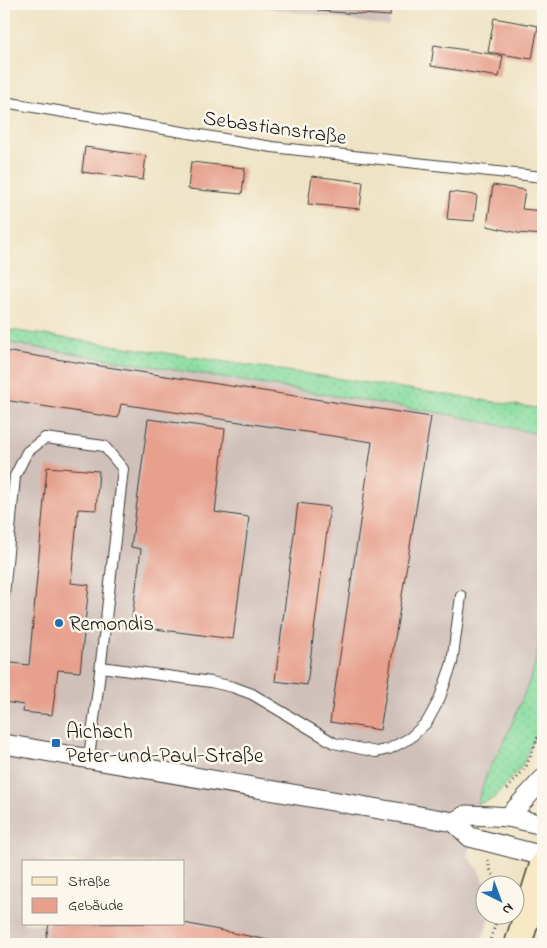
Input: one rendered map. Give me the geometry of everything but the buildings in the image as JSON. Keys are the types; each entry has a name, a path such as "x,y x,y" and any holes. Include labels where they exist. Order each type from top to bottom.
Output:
{"main road":[{"path":"528,928 543,865"}],"street":[{"path":"4,744 89,757 454,822 470,837 543,856"},
{"path":"500,816 543,779"},
{"path":"454,822 466,815 500,816 543,825"}],"lane":[{"name":"Sebastianstraße","path":"4,102 272,148 543,177"},
{"path":"4,595 15,476 26,452 45,438 104,446 123,469 89,757"},
{"path":"101,667 211,682 233,687 252,694 334,743 376,752 389,749 410,738 427,722 439,700 452,663 461,596"}],"path":[{"path":"500,816 496,800 526,767 543,725"},
{"path":"489,944 495,926"}],"shaded area":[{"path":"241,4 393,4 388,26"},
{"path":"4,342 458,416 543,435 543,630 532,675 505,740 487,773 477,804 468,856 482,876 474,876 474,926 487,926 480,944 4,944"}],"green space":[{"path":"4,329 543,409 543,435 458,416 4,342"},
{"path":"543,630 543,713 538,730 522,766 493,799 477,804 487,773 505,740 532,675"}],"place":[{"name":"Remondis","path":"59,623"},
{"name":"Aichach Peter-und-Paul-Straße","path":"56,743"}]}
